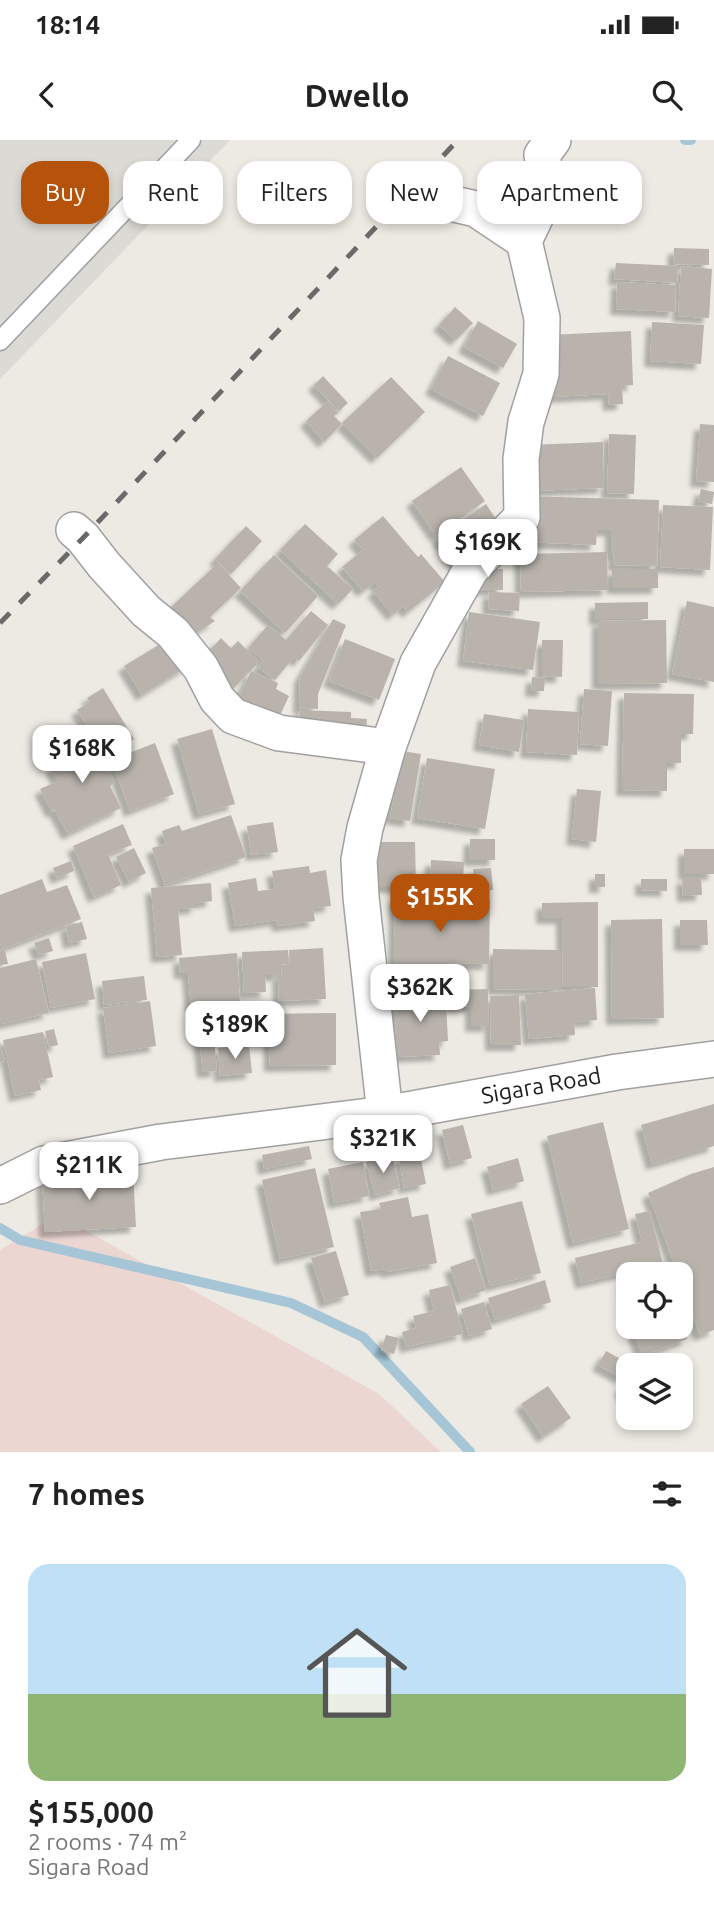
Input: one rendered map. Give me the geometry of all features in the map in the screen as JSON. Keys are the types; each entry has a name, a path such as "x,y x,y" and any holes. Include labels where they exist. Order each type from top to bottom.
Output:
{"street":[{"path":"385,1114 359,860 365,828 388,747 418,663 471,569 522,517 521,459 526,422 541,374 542,318 524,241 542,203 547,178 542,155 553,140"},
{"path":"463,206 476,209 524,241"},
{"path":"74,530 146,611 173,633 201,668 217,699 233,716 279,733 388,747"},
{"name":"Sigara Road","path":"0,1186 44,1164 161,1142 385,1114 617,1072 714,1059"}],"lane":[{"path":"0,341 191,140"}],"shaded area":[{"path":"0,140 230,140 210,161 123,161 123,224 149,224 0,379"},
{"path":"58,1215 379,1394 441,1452 0,1452 0,1250"}],"building":[{"path":"674,248 709,249 709,265 673,264"},
{"path":"616,263 678,266 677,283 614,279"},
{"path":"681,266 712,269 709,318 678,316"},
{"path":"617,282 676,285 675,312 616,309"},
{"path":"455,307 473,323 456,340 439,325"},
{"path":"478,321 517,344 503,368 464,347"},
{"path":"652,322 704,325 701,364 650,361"},
{"path":"631,331 633,385 622,386 623,404 609,405 608,394 551,397 549,335"},
{"path":"448,356 500,383 483,416 431,389"},
{"path":"323,376 348,403 339,411 314,385"},
{"path":"391,377 425,412 377,458 342,423"},
{"path":"328,401 338,413 334,416 342,424 324,442 306,421"},
{"path":"700,424 714,425 714,482 696,481"},
{"path":"609,434 636,435 634,494 607,493"},
{"path":"603,442 604,488 530,491 528,445"},
{"path":"461,467 485,501 436,536 412,501"},
{"path":"701,489 714,492 712,504 698,501"},
{"path":"526,496 659,500 657,566 613,565 611,530 597,530 596,545 524,542"},
{"path":"486,504 504,531 461,573 437,537"},
{"path":"663,505 713,507 710,570 660,567"},
{"path":"383,516 418,557 421,554 445,582 408,612 403,606 393,615 373,591 379,587 375,582 363,591 342,567 363,550 354,540"},
{"path":"305,524 338,554 327,566 353,589 338,604 280,550"},
{"path":"246,526 262,541 231,574 215,559"},
{"path":"607,552 608,590 521,592 520,554"},
{"path":"274,555 318,596 285,633 240,591"},
{"path":"218,563 241,588 210,617 215,621 189,638 170,608"},
{"path":"473,568 503,569 503,590 473,589"},
{"path":"612,569 658,569 658,588 612,588"},
{"path":"489,592 520,593 519,611 488,609"},
{"path":"687,601 714,607 714,682 672,674"},
{"path":"648,602 648,619 595,619 595,603"},
{"path":"311,611 328,625 299,661 294,657 275,680 258,667 263,660 248,648 268,625 286,640"},
{"path":"469,612 540,622 533,670 463,661"},
{"path":"333,619 346,625 318,694 318,709 299,708 300,677"},
{"path":"666,620 667,683 598,684 598,621"},
{"path":"170,638 188,666 142,695 124,666"},
{"path":"221,638 231,648 238,641 259,662 233,689 201,659"},
{"path":"345,639 395,659 379,700 329,681"},
{"path":"542,640 563,640 562,677 542,676"},
{"path":"251,671 278,683 276,689 289,696 275,726 234,708"},
{"path":"532,677 545,678 544,691 531,691"},
{"path":"103,688 134,739 106,756 77,710 90,702 87,698"},
{"path":"584,689 612,691 608,746 580,744"},
{"path":"624,693 694,694 693,734 681,734 681,763 667,763 667,791 622,790"},
{"path":"528,709 579,712 577,755 526,752"},
{"path":"300,710 351,712 351,718 367,719 366,736 299,733"},
{"path":"484,714 524,720 519,752 479,745"},
{"path":"87,726 115,783 110,786 121,808 68,834 40,789 58,781 51,768 75,757 66,738"},
{"path":"212,729 235,804 199,814 177,739"},
{"path":"155,743 174,794 130,811 111,760"},
{"path":"402,751 421,754 410,821 390,818"},
{"path":"427,758 495,769 485,829 417,818"},
{"path":"577,789 601,791 596,842 572,839"},
{"path":"231,815 246,857 165,885 152,848 166,844 162,831 179,825 182,831"},
{"path":"273,822 278,852 251,855 247,826"},
{"path":"123,824 132,845 108,854 121,885 94,897 73,846"},
{"path":"470,839 495,839 495,860 469,860"},
{"path":"378,842 415,842 416,887 370,887 370,863 379,863"},
{"path":"134,848 146,873 129,882 116,857"},
{"path":"684,849 714,849 714,874 684,874"},
{"path":"431,860 464,862 463,883 430,881"},
{"path":"71,861 74,871 57,878 53,868"},
{"path":"309,866 310,873 326,870 331,906 313,908 315,921 278,926 277,920 235,926 228,883 256,878 258,891 275,889 272,871"},
{"path":"491,868 493,890 475,891 473,869"},
{"path":"595,874 605,874 605,887 595,887"},
{"path":"682,878 701,878 702,895 683,896"},
{"path":"42,879 47,892 67,885 81,919 2,949 0,895"},
{"path":"641,879 667,879 667,891 641,890"},
{"path":"211,883 212,901 196,903 196,908 178,909 182,955 157,957 151,888"},
{"path":"395,898 490,900 489,964 446,963 445,975 394,974"},
{"path":"598,902 598,987 563,987 562,918 542,918 542,903"},
{"path":"662,919 664,1018 612,1019 611,920"},
{"path":"680,920 707,920 708,945 680,945"},
{"path":"82,922 87,939 69,943 66,926"},
{"path":"49,938 53,951 39,955 34,943"},
{"path":"323,948 326,999 279,1001 278,975 265,975 266,992 244,993 242,952 288,950 289,964 280,964 282,976 281,965 292,964 289,950"},
{"path":"493,949 561,950 561,990 493,989"},
{"path":"5,950 8,964 0,965 0,951"},
{"path":"86,953 95,999 51,1008 42,962"},
{"path":"237,953 240,1003 191,1006 188,973 180,973 179,958"},
{"path":"36,959 49,1013 2,1024 0,968"},
{"path":"144,976 147,1000 104,1005 102,981"},
{"path":"595,988 597,1020 574,1022 575,1035 529,1039 525,994"},
{"path":"488,989 489,1026 471,1026 471,1006 452,1007 452,990"},
{"path":"437,991 438,1004 446,1003 448,1041 439,1042 440,1055 397,1057 394,994"},
{"path":"519,995 521,1045 491,1045 490,996"},
{"path":"150,1001 156,1046 109,1053 103,1008"},
{"path":"246,1007 249,1026 199,1033 197,1014"},
{"path":"336,1013 336,1065 270,1066 269,1039 254,1039 253,1014"},
{"path":"54,1029 58,1045 49,1047 45,1031"},
{"path":"43,1032 53,1077 39,1080 41,1090 15,1096 3,1040"},
{"path":"214,1038 217,1071 203,1072 199,1039"},
{"path":"0,1043 5,1061 0,1062"},
{"path":"249,1045 252,1073 220,1076 218,1048"},
{"path":"714,1104 714,1146 652,1164 641,1125"},
{"path":"603,1122 629,1229 573,1243 547,1136"},
{"path":"463,1125 472,1158 450,1164 442,1130"},
{"path":"309,1146 312,1159 264,1169 262,1155"},
{"path":"420,1154 426,1184 404,1188 399,1158"},
{"path":"392,1155 400,1188 375,1195 366,1162"},
{"path":"518,1158 524,1181 493,1190 487,1167"},
{"path":"363,1162 369,1196 334,1203 328,1169"},
{"path":"714,1167 714,1330 700,1335 693,1316 693,1262 674,1262 648,1193"},
{"path":"315,1168 334,1247 280,1259 262,1180"},
{"path":"133,1172 136,1227 45,1232 42,1177"},
{"path":"408,1197 412,1217 428,1214 437,1263 387,1272 386,1269 371,1271 360,1212 381,1209 379,1203"},
{"path":"522,1201 541,1273 490,1286 471,1214"},
{"path":"650,1211 663,1262 616,1262 616,1275 581,1283 575,1258 642,1242 635,1214"},
{"path":"336,1251 349,1295 325,1302 311,1258"},
{"path":"475,1258 486,1290 461,1299 450,1267"},
{"path":"545,1280 551,1302 495,1320 488,1298"},
{"path":"450,1285 463,1334 406,1347 402,1332 416,1328 413,1316 434,1311 429,1290"},
{"path":"484,1302 492,1329 469,1336 461,1309"},
{"path":"386,1335 399,1338 394,1354 381,1350"},
{"path":"636,1339 687,1339 651,1353 642,1353"},
{"path":"606,1351 616,1356 616,1375 598,1365"},
{"path":"548,1386 571,1418 543,1437 521,1404"}],"waterway":[{"path":"685,140 691,140"},
{"path":"0,1228 20,1240 291,1303 363,1337 470,1452"}],"railway":[{"path":"0,623 458,140"}]}
